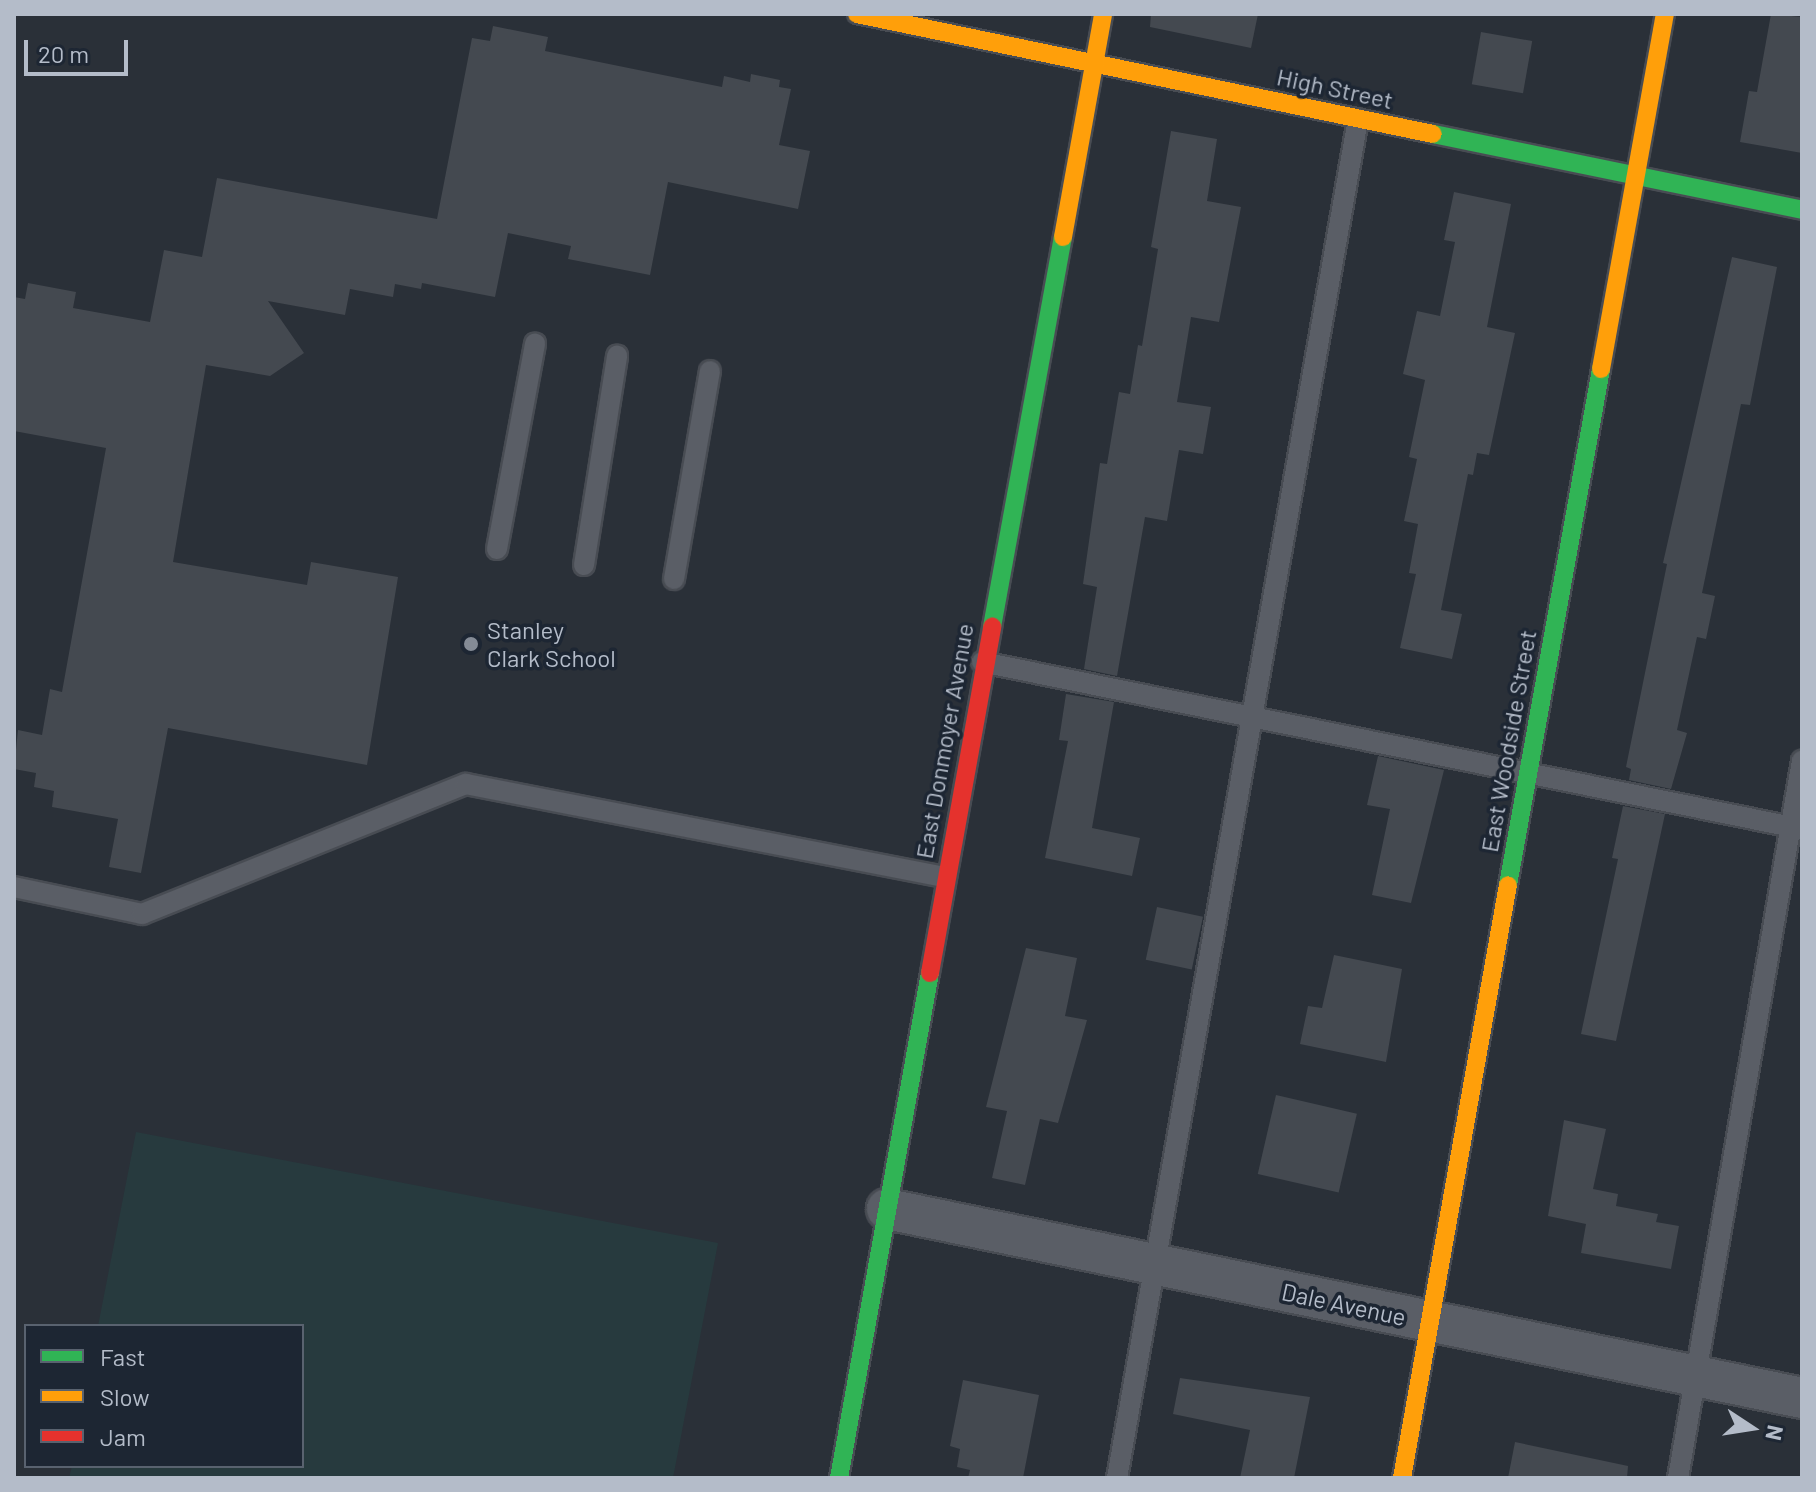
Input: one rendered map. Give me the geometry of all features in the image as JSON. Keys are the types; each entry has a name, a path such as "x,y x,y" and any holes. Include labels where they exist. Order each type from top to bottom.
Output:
{"street":[{"name":"High Street","path":"857,14 1095,61 1358,119 1636,173 1802,210"},
{"name":"East Donmoyer Avenue","path":"839,1478 982,662 1103,14"},
{"name":"East Woodside Street","path":"1402,1478 1526,772 1665,14"},
{"name":"Dale Avenue","path":"887,1209 1802,1398"}],"lane":[{"path":"1117,1478 1249,715 1358,119"},
{"path":"497,549 535,343"},
{"path":"584,565 617,356"},
{"path":"674,579 710,371"},
{"path":"982,662 1796,828"},
{"path":"1678,1478 1796,828 1802,761"},
{"path":"14,887 142,914 466,784 944,877"}],"green space":[{"path":"136,1132 718,1243 673,1478 69,1478 72,1468 304,1468 304,1324 98,1324"}],"building":[{"path":"1151,14 1258,14 1251,48 1150,27"},
{"path":"1771,14 1802,17 1802,153 1740,142 1749,91 1757,92"},
{"path":"493,26 548,37 545,51 722,87 724,76 750,82 751,74 780,80 779,87 791,89 779,145 810,151 798,209 668,182 650,275 568,259 571,246 508,233 495,297 422,283 421,289 395,284 393,297 350,289 345,315 268,301 304,353 270,376 206,365 173,562 307,585 311,562 398,577 367,765 168,728 141,873 109,867 118,819 52,807 54,791 34,787 36,773 14,769 18,730 42,735 50,689 62,692 106,448 14,431 14,297 25,299 28,283 76,292 73,308 150,322 164,250 202,257 217,178 437,219 472,38 490,41"},
{"path":"1481,32 1532,41 1523,93 1472,84"},
{"path":"1171,131 1217,139 1207,201 1241,207 1219,322 1191,317 1177,402 1211,407 1203,454 1179,450 1167,521 1145,517 1117,676 1084,669 1097,587 1083,584 1100,463 1107,464 1119,392 1130,394 1138,345 1142,346 1158,249 1151,247"},
{"path":"1454,192 1511,204 1487,327 1515,333 1489,455 1477,453 1473,475 1468,474 1441,610 1462,614 1452,659 1400,648 1416,574 1409,573 1418,524 1404,521 1417,459 1409,457 1425,380 1403,374 1417,311 1440,316 1455,242 1444,240"},
{"path":"1732,257 1777,267 1750,405 1741,404 1702,593 1715,596 1706,639 1697,637 1677,730 1687,733 1671,789 1629,780 1631,769 1626,767 1667,564 1663,563"},
{"path":"1066,694 1114,702 1092,828 1140,838 1132,876 1045,858 1068,741 1059,740"},
{"path":"1378,756 1444,770 1411,903 1372,895 1390,809 1367,805"},
{"path":"1623,806 1665,814 1616,1041 1581,1034 1618,859 1612,858"},
{"path":"1157,907 1203,917 1192,970 1146,960"},
{"path":"1026,948 1077,958 1065,1016 1087,1020 1058,1123 1040,1119 1025,1185 992,1178 1007,1111 986,1107"},
{"path":"1334,955 1402,969 1386,1062 1300,1044 1308,1006 1322,1008"},
{"path":"1276,1095 1357,1114 1339,1193 1258,1174"},
{"path":"1564,1120 1606,1129 1593,1189 1618,1194 1616,1206 1658,1214 1656,1222 1679,1226 1671,1269 1581,1253 1586,1224 1548,1216"},
{"path":"1180,1378 1310,1397 1294,1478 1240,1478 1250,1430 1173,1414"},
{"path":"963,1380 1039,1395 1023,1478 968,1478 970,1470 957,1467 960,1449 950,1446"},
{"path":"1515,1442 1628,1466 1627,1478 1508,1478"}],"traffic: fast":[{"path":"1433,134 1802,210"},
{"path":"992,627 1063,237"},
{"path":"1508,885 1601,369"},
{"path":"839,1478 930,973"}],"traffic: slow":[{"path":"857,14 1433,134"},
{"path":"1063,237 1103,14"},
{"path":"1601,369 1665,14"},
{"path":"1402,1478 1508,885"}],"traffic: jam":[{"path":"930,973 992,627"}],"place":[{"name":"Stanley Clark School","path":"471,644"}]}
